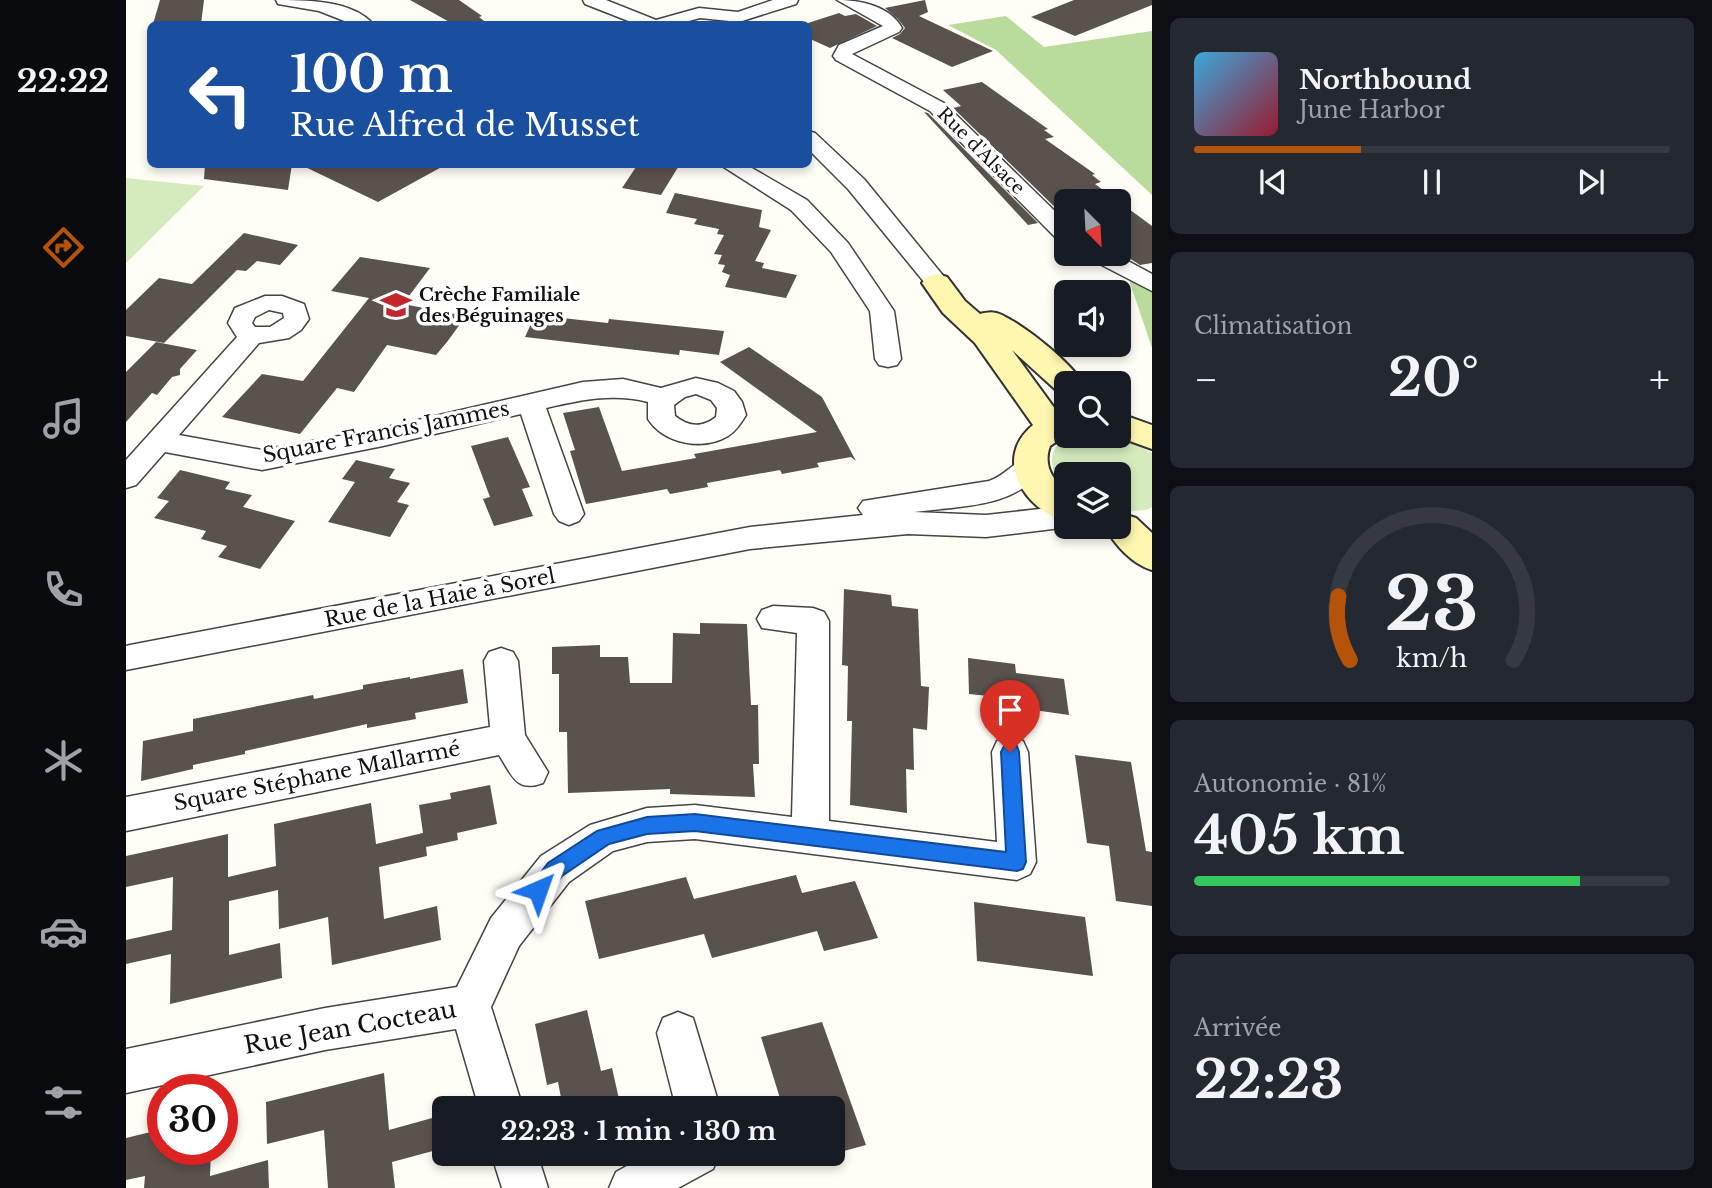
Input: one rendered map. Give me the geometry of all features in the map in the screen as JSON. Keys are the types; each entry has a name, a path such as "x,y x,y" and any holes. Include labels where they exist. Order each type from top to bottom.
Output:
{"street":[{"path":"284,0 318,5 358,21"},
{"path":"591,0 643,21"},
{"path":"671,21 699,13 740,21 790,0"},
{"name":"Rue d'Alsace","path":"845,0 889,20 893,28 845,49 842,56 937,107 1054,223"},
{"path":"812,141 856,184 954,307 986,336 1054,420"},
{"path":"736,168 799,205 840,248 881,310 888,359"},
{"path":"1120,266 1152,284"},
{"path":"937,283 1024,344 1054,371"},
{"path":"126,478 252,335"},
{"name":"Square Francis Jammes","path":"158,441 262,460 383,437 583,391 623,387 664,397"},
{"name":"Square Francis Jammes","path":"531,403 569,514"},
{"path":"1054,428 1032,444 1028,455 1029,467 1035,481 1054,500"},
{"path":"1131,429 1152,438"},
{"name":"Rue de la Haie à Sorel","path":"750,538 793,522 991,491 1009,485 1029,467"},
{"name":"Rue de la Haie à Sorel","path":"127,659 750,538 884,525 986,526 1054,518"},
{"path":"1131,526 1152,556"},
{"path":"773,619 814,621 810,836"},
{"path":"501,661 508,738 530,772"},
{"name":"Square Stéphane Mallarmé","path":"126,814 508,738"},
{"path":"470,1006 505,932 555,869 604,837 647,825 695,822 1017,862 1010,752"},
{"name":"Rue Jean Cocteau","path":"126,1071 325,1029 470,1006 497,1096"},
{"path":"678,1033 695,1096"},
{"path":"518,1166 525,1188"},
{"path":"632,1188 673,1166"}],"green space":[{"path":"1006,16 1044,47 1152,31 1152,195 996,50 948,25"},
{"path":"126,178 204,186 126,263"},
{"path":"1131,281 1152,286 1152,348 1131,286"},
{"path":"1131,442 1152,453 1152,507 1131,511 1131,462 1054,462 1054,471 1052,459 1056,448 1131,448"}],"building":[{"path":"160,0 204,0 201,21 154,21"},
{"path":"410,0 459,0 482,16 479,17 484,21 448,21"},
{"path":"925,0 928,12 919,16 993,51 952,67 892,38 905,28 885,8"},
{"path":"1074,0 1152,0 1152,5 1075,36 1031,17"},
{"path":"839,13 845,16 856,14 877,26 830,48 812,40 812,22"},
{"path":"982,82 1048,129 1044,130 1054,137 1045,139 1095,174 1092,175 1101,182 1095,184 1102,189 1054,189 1054,206 953,108 961,106 943,90"},
{"path":"924,112 928,113 1038,223 1028,225"},
{"path":"205,168 291,168 288,190 204,179"},
{"path":"307,168 440,168 378,202"},
{"path":"635,168 678,168 661,195 622,188"},
{"path":"675,193 762,210 759,227 771,230 755,261 764,263 762,268 797,275 786,298 725,287 730,275 722,272 725,265 718,264 722,255 714,254 724,235 717,234 719,229 694,224 697,219 666,213"},
{"path":"1131,211 1152,226 1152,263 1140,265 1131,259"},
{"path":"244,233 298,245 280,265 257,261 246,271 237,270 164,343 126,336 126,310 159,278 192,284"},
{"path":"360,257 430,268 403,304 466,316 436,355 387,345 354,392 337,388 300,434 222,417 262,374 303,381 369,298 331,291"},
{"path":"535,315 608,323 609,319 724,331 719,355 680,350 679,355 525,337"},
{"path":"156,342 197,350 180,369 180,375 172,377 157,395 152,393 126,422 126,372"},
{"path":"749,347 822,397 856,461 851,457 817,463 819,467 782,474 780,470 707,483 708,487 670,494 667,489 586,504 570,451 575,450 563,413 599,407 622,471 696,458 694,454 817,432 720,362"},
{"path":"508,437 530,487 522,489 533,516 494,526 483,499 490,497 471,446"},
{"path":"356,460 395,469 389,478 410,483 397,502 409,505 390,537 328,522 355,482 342,479"},
{"path":"180,470 230,482 225,489 252,495 243,507 295,521 260,569 218,557 227,546 201,539 206,531 154,518 169,501 157,498"},
{"path":"844,589 891,595 892,606 918,609 921,686 929,687 927,730 913,728 914,770 906,769 907,813 850,805 852,721 847,721 848,666 842,665"},
{"path":"700,623 747,624 751,705 758,705 759,764 753,764 755,797 670,794 670,789 568,793 567,732 559,732 559,674 552,674 552,647 600,645 600,657 628,657 630,683 672,683 673,633 700,634"},
{"path":"968,658 1015,664 1016,673 1064,679 1069,715 1020,708 1019,699 969,694"},
{"path":"463,669 468,703 415,713 416,719 367,728 367,724 245,751 245,754 193,765 193,769 141,781 143,741 193,731 193,719 313,695 314,699 363,689 363,685"},
{"path":"1075,755 1131,762 1146,851 1152,852 1152,906 1116,901 1109,846 1087,843"},
{"path":"490,785 497,824 457,833 458,840 426,847 427,856 379,867 384,919 437,906 441,940 332,965 328,917 279,929 278,890 229,901 229,955 280,943 282,978 170,1004 171,954 126,964 126,940 172,930 173,877 126,887 126,856 228,834 228,877 276,866 274,824 371,803 376,844 423,833 419,805 451,799 450,793"},
{"path":"796,875 802,893 855,881 878,938 824,951 817,931 712,958 704,934 599,959 585,901 686,877 694,899"},
{"path":"974,902 1085,917 1093,976 977,961"},
{"path":"587,1010 601,1071 612,1068 618,1096 561,1096 558,1082 547,1085 535,1024"},
{"path":"822,1022 866,1145 845,1151 845,1096 779,1096 761,1037"},
{"path":"384,1073 389,1130 432,1118 432,1151 392,1162 395,1188 328,1188 324,1130 267,1144 266,1102"},
{"path":"147,1133 147,1165 210,1165 210,1176 268,1160 269,1188 144,1188 145,1176 126,1180 126,1138"}],"place":[{"name":"Crèche Familiale des Béguinages","path":"396,305"}],"route":[{"path":"538,890 555,869 604,837 647,825 695,822 1017,862 1010,752"}]}
